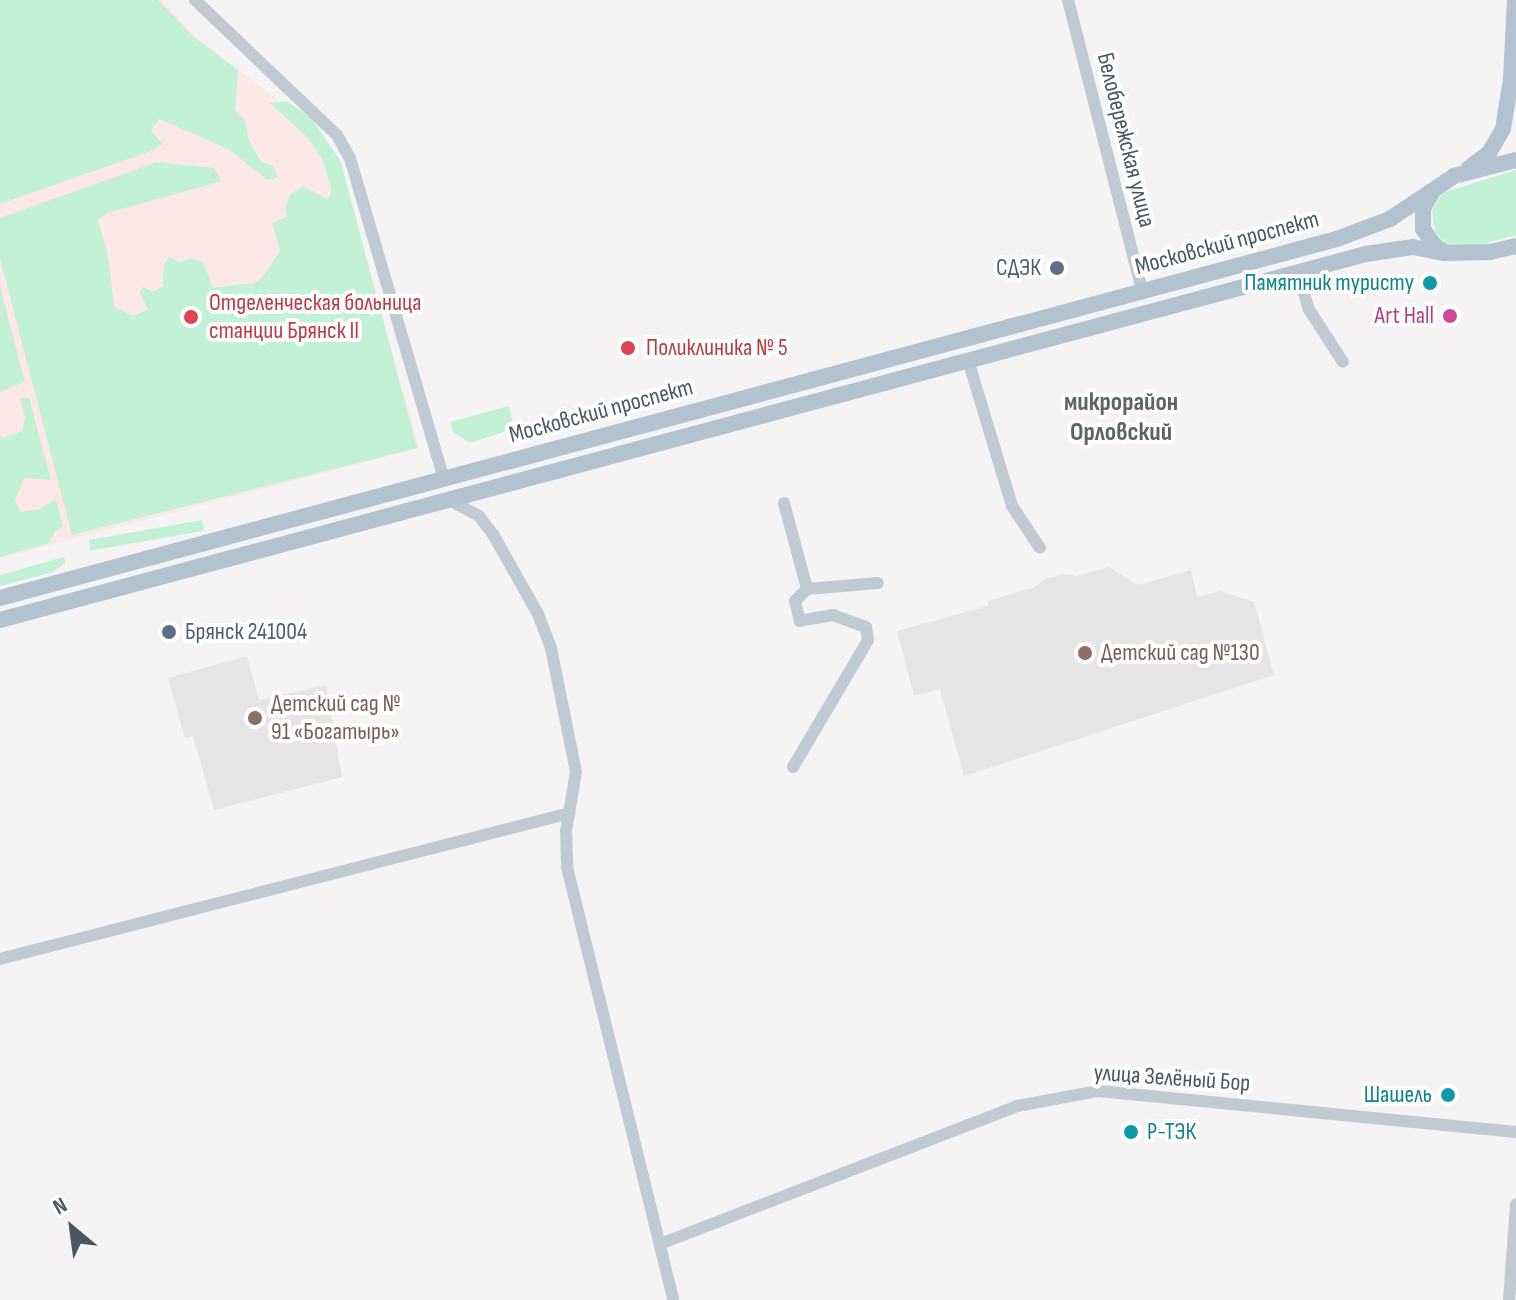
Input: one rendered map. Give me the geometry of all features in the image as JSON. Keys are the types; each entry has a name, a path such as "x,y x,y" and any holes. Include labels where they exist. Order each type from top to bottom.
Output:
{"main road":[{"path":"1462,173 1482,160 1497,140 1511,79 1515,0"},
{"path":"1511,79 1516,98"},
{"name":"Московский проспект","path":"0,598 1364,230 1462,173 1516,160"},
{"path":"1436,186 1427,198 1422,219 1428,237 1445,253"},
{"name":"Московский проспект","path":"0,620 1298,272 1395,249 1413,247 1445,253 1490,252 1516,246"},
{"path":"443,477 451,501"}],"street":[{"path":"195,0 337,135 350,158 443,477"},
{"name":"Белобережская улица","path":"1068,0 1142,290"},
{"path":"1298,272 1311,313 1343,362"},
{"path":"968,360 1012,506 1040,548"},
{"path":"451,501 479,516 494,536 538,614 551,648 576,772 567,867 673,1300"},
{"path":"784,503 807,589"},
{"path":"793,767 868,640 866,627 833,615 800,621 795,601 807,589 878,583"},
{"path":"0,959 570,813"},
{"name":"улица Зелёный Бор","path":"660,1244 1017,1106 1098,1091 1516,1132"},
{"path":"1509,1300 1516,1204"}],"shaded area":[{"name":"Отделенческая больница станции Брянск II","path":"0,0 162,0 199,39 275,98 326,151 345,185 419,448 0,558"},
{"name":"Детский сад №130","path":"1109,567 1138,585 1191,570 1197,597 1219,591 1254,602 1274,675 964,776 940,689 914,696 897,631 988,606 988,601 1035,587 1045,579 1064,574 1077,576"},
{"name":"Детский сад № 91 «Богатырь»","path":"247,656 259,700 326,685 342,777 214,810 193,736 185,738 168,678"}],"green space":[{"path":"0,0 158,0 196,39 238,70 235,110 245,121 249,140 261,162 273,166 278,177 268,180 228,149 159,119 151,131 163,144 151,151 0,204"},
{"path":"287,101 311,118 341,162 417,448 72,535 0,259 0,218 157,162 214,168 222,181 107,213 98,220 108,255 114,307 134,316 148,309 140,293 143,287 154,292 163,286 164,265 169,257 179,262 192,258 203,262 213,288 253,283 262,278 280,251 272,223 287,217 286,206 291,194 303,186 328,199 332,191 322,159 308,138 270,103"},
{"path":"1516,170 1516,235 1470,248 1449,245 1441,239 1435,231 1432,211 1442,193"},
{"path":"0,286 25,382 0,392"},
{"path":"20,398 29,398 51,480 24,478 15,501 21,512 40,509 56,499 63,526 55,531 49,543 0,557 0,434 3,438 22,431 25,417"},
{"path":"509,406 512,420 504,432 469,443 453,432 450,422"},
{"path":"202,520 204,531 91,551 89,540"},
{"path":"64,557 65,563 53,572 0,586 0,575"}],"place":[{"name":"СДЭК","path":"1057,268"},
{"name":"Памятник туристу","path":"1430,283"},
{"name":"Art Hall","path":"1450,316"},
{"name":"Отделенческая больница станции Брянск II","path":"191,317"},
{"name":"Поликлиника № 5","path":"628,348"},
{"name":"Брянск 241004","path":"169,632"},
{"name":"Детский сад №130","path":"1085,653"},
{"name":"Детский сад № 91 «Богатырь»","path":"255,718"},
{"name":"Шашель","path":"1448,1095"},
{"name":"Р-ТЭК","path":"1131,1132"}],"district":[{"name":"микрорайон Орловский","path":"1121,418"}]}
